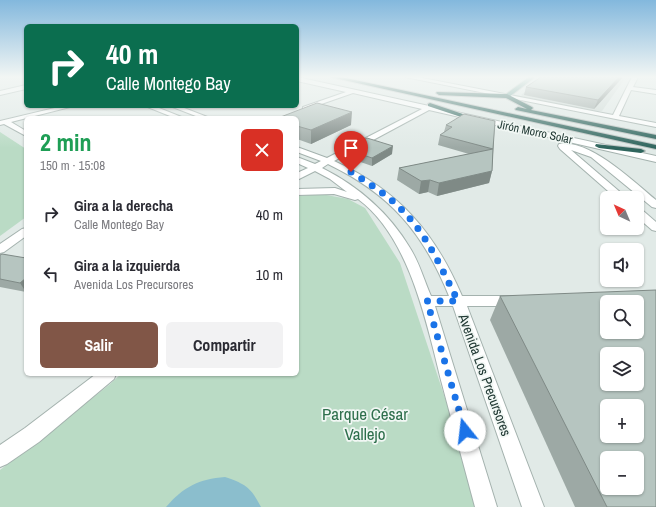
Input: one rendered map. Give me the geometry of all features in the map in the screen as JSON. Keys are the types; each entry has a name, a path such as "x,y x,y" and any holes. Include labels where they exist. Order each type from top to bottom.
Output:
{"highway":[{"path":"418,101 464,116"},
{"path":"437,101 656,147"},
{"path":"480,101 486,102"},
{"path":"516,101 540,113"},
{"path":"509,107 656,137"},
{"path":"599,146 656,152"}],"street":[{"path":"305,108 325,101"},
{"name":"Jirón Morro Solar","path":"395,101 656,158"},
{"path":"531,101 656,125"},
{"path":"615,117 624,101"},
{"path":"31,116 63,108"},
{"path":"154,108 176,116"},
{"path":"165,112 176,108"},
{"path":"182,108 202,116"},
{"path":"299,175 315,161 330,161 428,108"},
{"path":"3,123 24,118"},
{"path":"3,123 24,133"},
{"path":"549,135 614,191"},
{"path":"594,155 592,152 593,148 599,146"},
{"path":"563,147 577,148 594,155 656,205"},
{"name":"Avenida Los Precursores","path":"299,158 315,161 330,161 370,184 404,212 417,227 432,249 458,301 533,507"},
{"name":"Avenida Los Precursores","path":"315,161 333,177 365,200 388,224 405,249 427,301 486,507"},
{"path":"299,192 335,191 365,200"},
{"path":"644,217 656,228"},
{"path":"0,249 24,232"},
{"path":"427,301 529,301"},
{"path":"0,458 32,435 106,376"}],"shaded area":[{"path":"540,101 609,101 602,111"}],"green space":[{"path":"0,132 24,148 24,218 0,236"},
{"name":"Parque César Vallejo","path":"321,194 348,199 365,208 400,263 461,446 477,507 0,507 0,470 119,376 299,376 299,196"}],"water":[{"path":"225,477 238,482 251,491 261,507 166,507 179,494 192,485 207,480"}],"building":[{"path":"317,103 352,112 311,130 299,127 299,116 283,116"},
{"path":"464,114 495,121 493,149 440,135 452,127 446,125"},
{"path":"367,138 393,146 372,158 346,149"},
{"path":"493,149 492,171 439,183 430,180 421,181 399,168"},
{"path":"2,254 24,258 24,280 20,283 0,279 0,255"},
{"path":"656,290 656,507 607,507 601,495 644,495 644,451 600,451 600,493 500,296"}],"route":[{"path":"351,172 385,195 404,212 417,227 432,249 458,301 427,301 465,431"}]}
